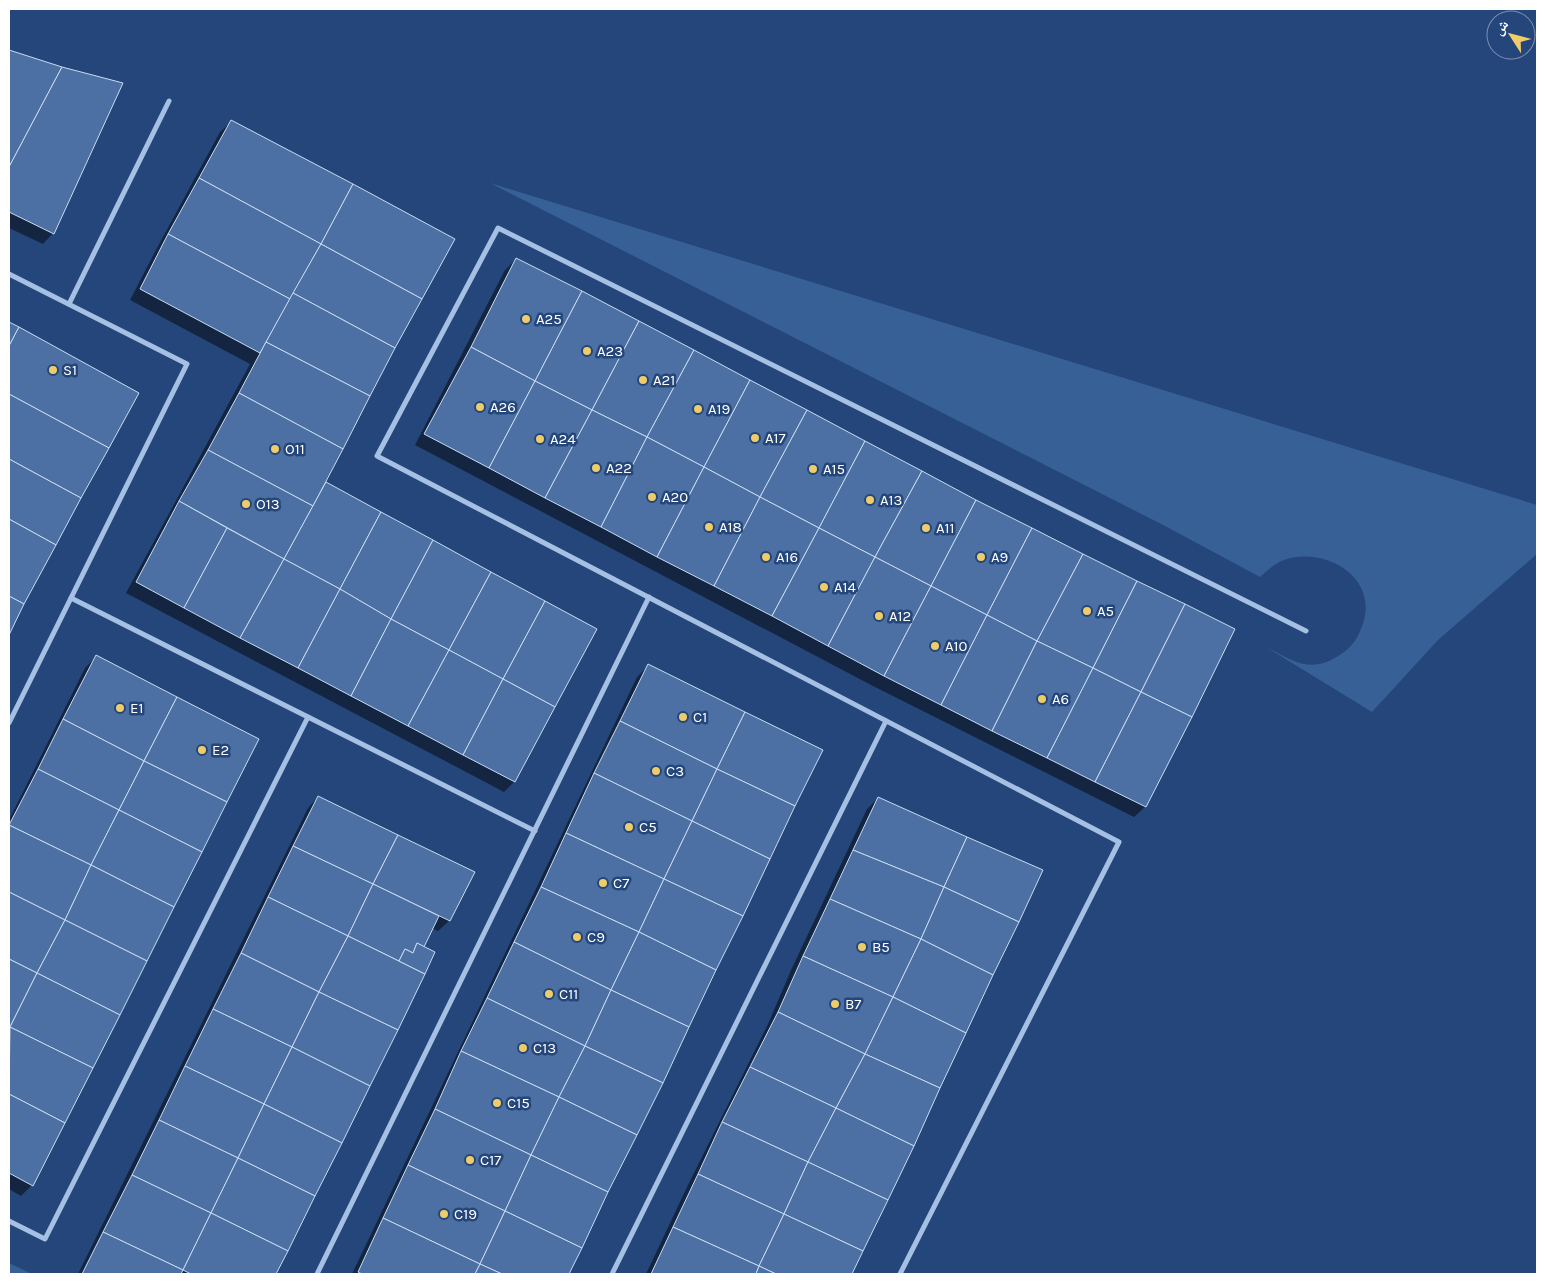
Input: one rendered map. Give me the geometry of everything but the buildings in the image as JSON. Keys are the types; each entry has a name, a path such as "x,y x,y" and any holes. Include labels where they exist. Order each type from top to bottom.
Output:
{"street":[{"path":"69,304 169,101"},
{"path":"900,1274 1119,842 378,456 498,228 1306,631"},
{"path":"9,274 187,364 9,723"},
{"path":"317,1274 649,597"},
{"path":"70,598 535,831"},
{"path":"9,1221 45,1239 308,717"},
{"path":"612,1274 886,721"}],"shaded area":[{"path":"490,183 1537,505 1537,554 1438,640 1372,712 1266,647 1295,661 1315,665 1335,658 1351,646 1363,625 1366,604 1362,590 1354,578 1343,568 1330,561 1315,557 1299,557 1281,561 1260,577 1165,526"},
{"path":"9,1263 32,1274 9,1274"}],"place":[{"name":"A25","path":"526,319"},
{"name":"A23","path":"587,351"},
{"name":"S1","path":"53,370"},
{"name":"A21","path":"643,380"},
{"name":"A26","path":"480,407"},
{"name":"A19","path":"698,409"},
{"name":"A17","path":"755,438"},
{"name":"A24","path":"540,439"},
{"name":"O11","path":"275,449"},
{"name":"A22","path":"596,468"},
{"name":"A15","path":"813,469"},
{"name":"A20","path":"652,497"},
{"name":"A13","path":"870,500"},
{"name":"O13","path":"246,504"},
{"name":"A18","path":"709,527"},
{"name":"A11","path":"926,528"},
{"name":"A16","path":"766,557"},
{"name":"A9","path":"981,557"},
{"name":"A14","path":"824,587"},
{"name":"A5","path":"1087,611"},
{"name":"A12","path":"879,616"},
{"name":"A10","path":"935,646"},
{"name":"A6","path":"1042,699"},
{"name":"E1","path":"120,708"},
{"name":"C1","path":"683,717"},
{"name":"E2","path":"202,750"},
{"name":"C3","path":"656,771"},
{"name":"C5","path":"629,827"},
{"name":"C7","path":"603,883"},
{"name":"C9","path":"577,937"},
{"name":"B5","path":"862,947"},
{"name":"C11","path":"549,994"},
{"name":"B7","path":"835,1004"},
{"name":"C13","path":"523,1048"},
{"name":"C15","path":"497,1103"},
{"name":"C17","path":"470,1160"},
{"name":"C19","path":"444,1214"}]}
